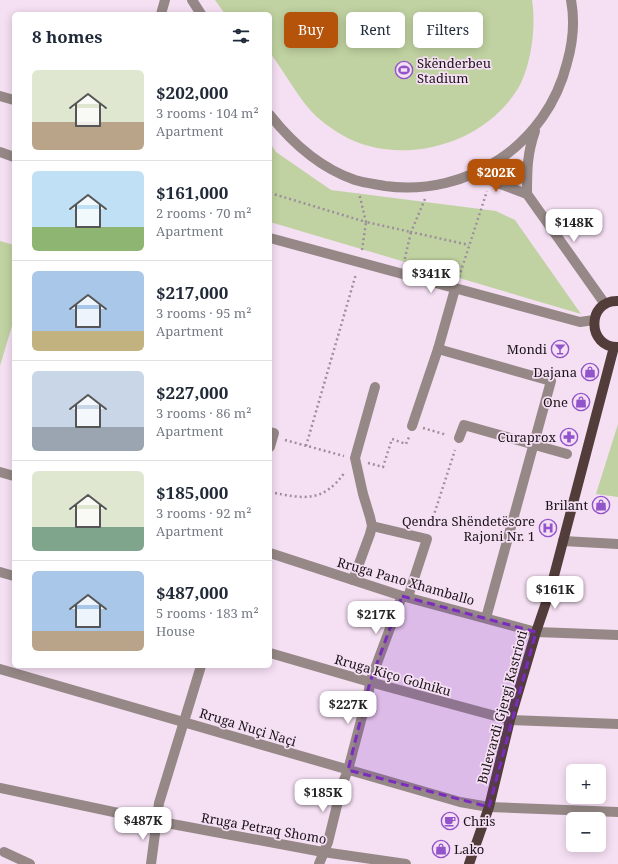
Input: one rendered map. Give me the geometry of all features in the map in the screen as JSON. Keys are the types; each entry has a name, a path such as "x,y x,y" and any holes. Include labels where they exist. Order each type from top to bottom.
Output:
{"main road":[{"path":"616,347 607,345 596,335 594,320 596,313 605,304 618,300"},
{"name":"Bulevardi Gjergj Kastrioti","path":"469,864 489,807 510,720 536,632 550,591 616,347"}],"street":[{"path":"162,12 165,0"},
{"path":"192,0 200,12"},
{"path":"272,118 281,129 306,153 330,169 356,180 402,188 431,186 470,176 500,160 527,138 537,127 548,110 563,80 572,46 573,11 571,0"},
{"path":"0,96 12,99"},
{"path":"527,194 529,148 537,127"},
{"path":"0,152 12,156"},
{"path":"470,176 490,180 527,194 605,304"},
{"path":"272,239 580,322 594,320"},
{"path":"412,426 438,350 455,289"},
{"path":"438,350 551,381 486,618"},
{"path":"353,580 372,526 355,458 375,387"},
{"path":"459,438 464,425 567,454"},
{"path":"0,472 12,475"},
{"path":"319,864 328,842 370,682 427,539 372,526"},
{"path":"564,541 618,544"},
{"name":"Rruga Pano Xhamballo","path":"272,554 405,596 536,632 618,635"},
{"path":"0,572 12,575"},
{"name":"Rruga Kiço Golniku","path":"272,654 510,720 618,724"},
{"path":"151,864 159,803 200,668"},
{"name":"Rruga Nuçi Naçi","path":"0,669 185,721 460,802 489,807 618,812"},
{"name":"Rruga Petraq Shomo","path":"0,788 156,821 323,852 406,864"},
{"path":"4,852 30,864"}],"path":[{"path":"306,446 360,262 366,222 356,180"},
{"path":"455,289 490,180"},
{"path":"401,274 411,232 431,186"},
{"path":"272,194 366,222 469,245"},
{"path":"412,426 459,438 427,539"},
{"path":"272,492 300,498 315,496 338,482 355,458"}],"highlighted area":[{"path":"402,596 536,632 489,807 348,770 370,682"}],"green space":[{"name":"Skënderbeu Stadium","path":"215,0 532,0 534,20 528,63 521,83 507,104 488,122 466,135 442,145 416,150 390,150 365,145 342,135 311,111 272,55 272,12 224,12"},
{"path":"272,146 276,152 331,190 496,211 515,220 581,314 272,223"},
{"path":"0,241 12,244 12,326 0,366"},
{"path":"618,424 618,497 596,494"}],"place":[{"name":"Skënderbeu Stadium","path":"404,70"},
{"name":"Mondi","path":"560,349"},
{"name":"Dajana","path":"590,372"},
{"name":"One","path":"581,402"},
{"name":"Curaprox","path":"569,437"},
{"name":"Brilant","path":"601,505"},
{"name":"Qendra Shëndetësore Rajoni Nr. 1","path":"548,528"},
{"name":"Chris","path":"450,821"},
{"name":"Lako","path":"441,849"}]}
